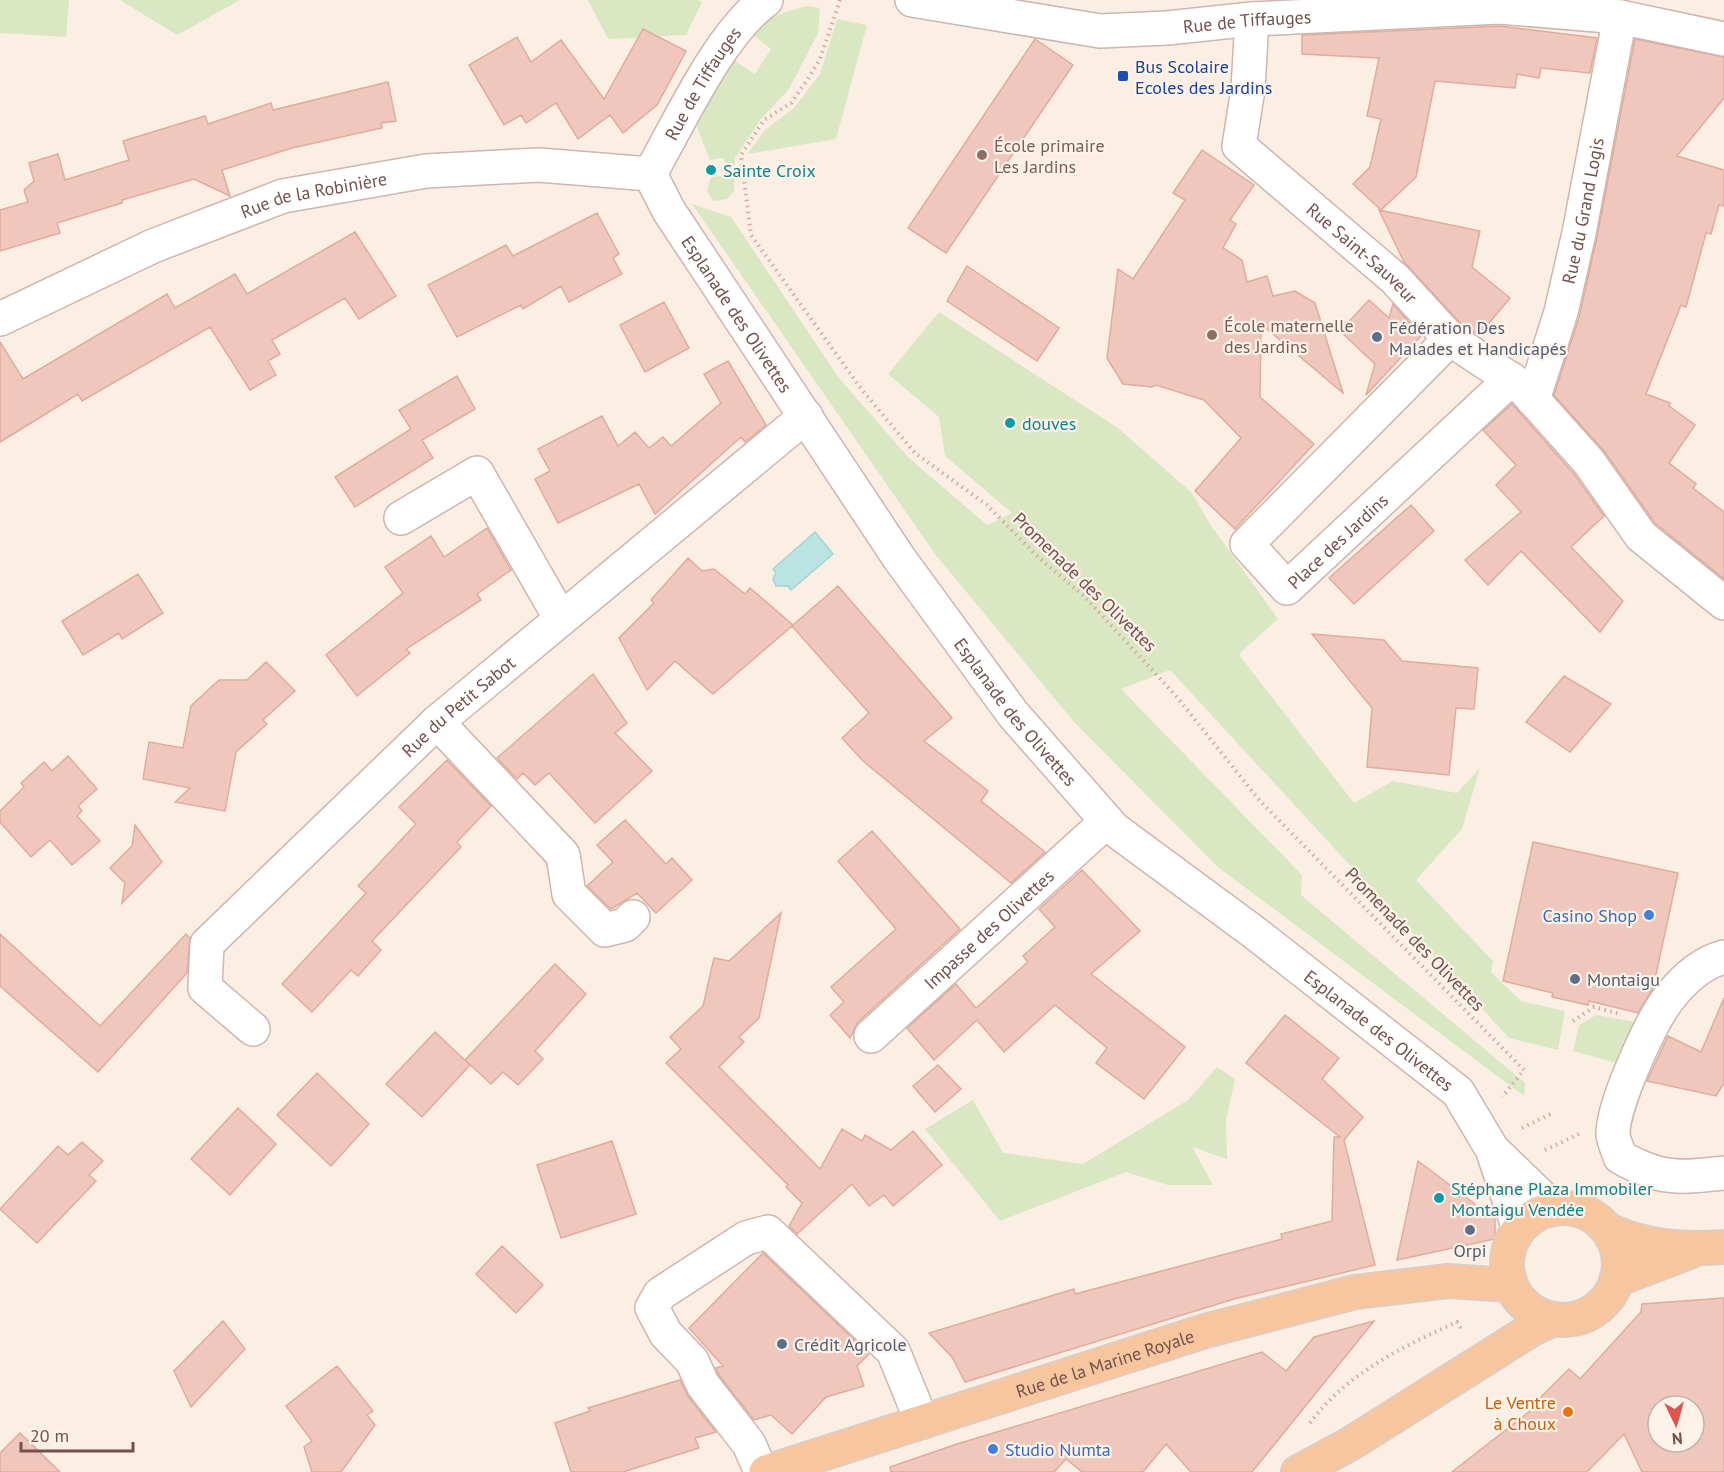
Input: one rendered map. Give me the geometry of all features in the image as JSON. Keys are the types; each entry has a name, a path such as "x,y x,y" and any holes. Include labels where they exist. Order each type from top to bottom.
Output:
{"main road":[{"path":"1607,1229 1615,1244 1619,1262 1616,1280 1610,1295 1586,1315 1570,1320 1554,1319 1527,1307 1514,1290 1507,1268 1513,1240 1540,1212 1569,1208 1583,1212 1629,1241 1710,1248"},
{"name":"Rue de la Marine Royale","path":"1448,1281 1513,1240"},
{"path":"1616,1280 1710,1248"},
{"name":"Rue de la Marine Royale","path":"766,1472 1205,1331 1355,1292 1448,1281 1514,1290"},
{"path":"1482,1362 1514,1290"},
{"path":"1298,1472 1350,1444 1534,1328 1554,1319"}],"street":[{"name":"Rue de Tiffauges","path":"650,174 727,41 752,10 766,0"},
{"name":"Rue de Tiffauges","path":"912,0 1100,31 1167,28 1358,7 1589,6 1620,17 1724,39"},
{"name":"Rue du Grand Logis","path":"1522,389 1546,365 1566,289 1594,158 1620,17"},
{"name":"Rue Saint-Sauveur","path":"1252,19 1248,89 1239,146 1395,279 1450,339 1522,389 1589,462 1641,536 1724,603"},
{"name":"Rue de la Robinière","path":"0,319 153,246 283,196 426,171 539,165 650,174"},
{"name":"Esplanade des Olivettes","path":"650,174 669,211 899,558 1013,714 1106,822 1255,933 1458,1092 1502,1141 1554,1209"},
{"name":"Place des Jardins","path":"1450,339 1247,544 1287,588 1522,389"},
{"name":"Rue du Petit Sabot","path":"253,1029 205,988 207,944 437,722 806,416"},
{"path":"401,518 477,473 561,619"},
{"path":"437,722 563,855 569,894 605,930 625,925 633,916"},
{"name":"Impasse des Olivettes","path":"871,1036 1106,822"},
{"path":"1724,957 1713,960 1689,976 1668,1000 1621,1097 1615,1125 1620,1157 1647,1172 1679,1178 1724,1173"},
{"name":"Esplanade des Olivettes","path":"1502,1141 1513,1240"},
{"path":"761,1472 749,1444 703,1385 692,1361 666,1334 652,1308 660,1294 746,1238 768,1232 893,1351 922,1422"}],"path":[{"name":"Promenade des Olivettes","path":"840,0 819,59 808,79 791,103 764,120 741,155 751,235 862,390 915,453 987,505 1039,558 1084,596 1176,696 1260,801 1524,1070 1502,1097 1504,1106"},
{"path":"1573,1021 1594,1007 1655,1023"},
{"path":"1502,1141 1553,1113"},
{"path":"1538,1154 1615,1125"},
{"path":"1448,1281 1457,1322 1482,1362"},
{"path":"1303,1432 1328,1398 1366,1368 1457,1322"}],"green space":[{"path":"0,0 69,0 66,37 0,33"},
{"path":"120,0 240,0 177,35"},
{"path":"588,0 697,0 702,2 686,35 608,39"},
{"path":"806,6 820,8 818,33 789,89 761,119 735,158 734,191 727,199 713,201 707,190 711,177 723,176 728,169 723,158 710,160 695,122 727,66 735,61 755,74 771,49 753,35 758,29 776,16"},
{"path":"837,19 867,25 836,139 747,154 765,130 794,108 820,74"},
{"path":"692,204 731,217 839,378 908,457 987,525 1012,513 945,456 939,417 888,374 939,312 1118,428 1192,493 1210,524 1278,619 1241,652 1240,656 1354,803 1393,781 1457,793 1480,768 1462,829 1416,880 1493,961 1491,972 1521,1001 1565,1011 1558,1050 1509,1038 1170,670 1121,689 1302,875 1301,895 1525,1083 1524,1096 1219,868 1074,722 935,554"},
{"path":"1596,1015 1642,1023 1624,1065 1573,1051 1579,1025"},
{"path":"1217,1067 1235,1079 1226,1120 1227,1159 1192,1147 1213,1185 1168,1185 1126,1172 1000,1221 925,1129 973,1100 1003,1153 1083,1164 1188,1100"}],"water":[{"path":"815,532 833,554 791,590 788,586 776,586 773,579 776,573 773,569"}],"building":[{"path":"1500,26 1597,38 1590,73 1541,68 1539,78 1517,74 1515,88 1435,81 1416,177 1381,210 1353,184 1370,167 1381,119 1367,116 1379,58 1302,54 1302,35"},
{"path":"643,29 686,51 657,105 623,133 610,115 578,139 556,103 526,123 521,115 504,125 469,65 517,37 531,62 561,40 604,99"},
{"path":"1035,39 1073,65 946,253 908,228"},
{"path":"1635,39 1724,57 1724,98 1677,156 1724,170 1724,206 1719,205 1711,234 1706,233 1686,307 1681,305 1646,394 1670,403 1669,406 1695,425 1669,463 1696,484 1693,488 1724,512 1724,579 1655,523 1604,451 1554,395 1579,318"},
{"path":"388,82 396,121 381,123 382,128 292,148 222,170 230,196 194,179 122,200 122,203 57,223 60,233 0,251 0,210 28,202 24,190 34,181 29,163 58,154 65,180 129,160 123,141 205,116 208,124 271,103 273,110"},
{"path":"1202,150 1254,185 1230,220 1236,224 1223,248 1242,260 1247,282 1267,276 1273,296 1295,291 1315,303 1343,393 1261,324 1260,397 1314,444 1235,529 1195,491 1241,438 1204,400 1156,385 1152,387 1123,384 1107,358 1118,269 1133,279 1185,200 1173,193"},
{"path":"1379,210 1480,231 1472,267 1510,298 1479,335 1462,325 1404,262"},
{"path":"597,213 619,254 613,258 622,274 569,302 561,286 523,309 521,305 457,337 428,285 506,245 513,256"},
{"path":"355,232 396,296 359,319 345,298 272,340 280,354 268,361 276,375 250,390 210,327 82,401 78,394 0,442 0,342 23,379 167,294 175,308 235,274 247,294"},
{"path":"967,266 1059,328 1037,361 947,301"},
{"name":"Fédération Des Malades et Handicapés","path":"1369,300 1389,318 1393,304 1421,336 1366,395 1375,364 1340,331"},
{"path":"664,302 689,348 645,372 620,325"},
{"path":"728,361 766,425 745,442 741,437 655,514 639,484 558,523 535,479 550,471 538,449 602,416 618,446 635,432 649,448 663,437 671,446 721,403 704,374"},
{"path":"457,376 475,409 422,440 433,458 355,507 335,477 411,429 399,410"},
{"path":"1512,404 1574,474 1604,516 1571,547 1623,601 1600,632 1521,551 1488,585 1465,560 1521,512 1496,485 1516,465 1483,430"},
{"path":"1411,505 1434,531 1354,604 1329,578"},
{"path":"487,528 511,570 477,594 481,600 406,649 410,653 357,696 326,655 403,593 385,567 431,536 444,557"},
{"path":"688,558 702,571 714,569 745,594 750,588 793,625 838,586 952,718 924,741 988,791 981,801 1045,852 1011,883 863,761 842,738 869,713 792,626 713,694 675,661 647,690 619,638 654,603 651,600"},
{"path":"138,574 163,613 122,639 119,633 83,655 62,621"},
{"path":"1312,634 1384,640 1402,661 1478,668 1474,709 1456,708 1449,775 1367,767 1372,708"},
{"path":"266,662 295,691 263,720 267,724 236,752 225,811 175,802 190,788 143,779 149,742 183,748 191,706 219,680 247,680"},
{"path":"593,674 627,723 615,733 652,771 595,823 549,773 535,785 523,773 517,779 497,758"},
{"path":"1564,676 1611,704 1570,752 1526,722"},
{"path":"68,756 97,789 78,806 82,811 77,816 100,841 72,865 50,840 31,857 0,822 0,811 24,787 21,783 44,762 52,771"},
{"path":"447,760 491,806 457,842 461,847 372,941 381,950 358,976 351,970 312,1012 282,984 366,893 358,886 416,824 399,807"},
{"path":"625,820 666,864 672,858 692,880 656,913 637,893 611,909 587,886 613,862 597,845"},
{"path":"135,825 162,862 122,903 125,883 110,868 132,846"},
{"path":"872,831 960,929 858,1022 850,1038 830,1015 844,1002 831,987 896,929 838,861"},
{"path":"1533,842 1678,873 1653,988 1638,1013 1589,1001 1588,1005 1552,997 1553,993 1503,981"},
{"path":"1082,870 1140,931 1091,974 1185,1047 1144,1099 1096,1063 1107,1048 1055,1005 1004,1052 977,1020 934,1060 907,1028 956,984 976,1008 1028,962 1023,956 1055,927 1039,909"},
{"path":"781,913 759,1018 739,1037 744,1042 719,1067 820,1169 842,1129 862,1141 865,1135 891,1150 913,1131 942,1165 893,1206 884,1195 869,1206 852,1184 797,1234 789,1226 802,1203 786,1187 788,1185 666,1063 681,1049 670,1037 703,1006 714,958 729,961"},
{"path":"0,934 100,1026 186,934 190,938 187,973 98,1072 0,986"},
{"path":"555,964 586,994 535,1051 543,1059 518,1085 503,1072 491,1084 465,1060"},
{"path":"1724,998 1724,1083 1716,1096 1647,1081 1668,1036 1701,1052"},
{"path":"1285,1015 1339,1058 1322,1079 1363,1117 1344,1140 1375,1265 1234,1299 965,1382 952,1357 929,1333 1074,1289 1075,1294 1282,1239 1281,1234 1332,1221 1334,1137 1340,1137 1246,1063"},
{"path":"435,1032 470,1065 422,1117 386,1084"},
{"path":"938,1065 961,1089 935,1112 913,1086"},
{"path":"317,1073 369,1124 331,1166 277,1115"},
{"path":"238,1108 276,1144 230,1195 191,1159"},
{"path":"612,1141 636,1214 561,1238 537,1165"},
{"path":"82,1142 103,1161 89,1175 96,1181 37,1243 0,1209 58,1146 68,1155"},
{"name":"Stéphane Plaza Immobiler Montaigu Vendée","path":"1418,1161 1495,1219 1495,1239 1397,1260"},
{"path":"502,1246 543,1285 516,1313 476,1274"},
{"name":"Crédit Agricole","path":"763,1253 869,1354 857,1366 864,1386 826,1397 792,1434 771,1415 754,1420 719,1375 716,1368 723,1366 689,1328"},
{"path":"1724,1298 1724,1472 1642,1472 1624,1434 1587,1472 1452,1472 1544,1400 1541,1397 1569,1369 1580,1379 1641,1312 1642,1304"},
{"path":"223,1321 245,1349 191,1407 174,1371"},
{"path":"1374,1321 1252,1472 1191,1472 1166,1444 1143,1472 1082,1472 1066,1459 1054,1472 891,1472 890,1467 957,1444 1262,1352 1286,1371 1314,1337"},
{"path":"337,1366 373,1411 367,1415 375,1425 341,1472 312,1472 304,1447 312,1441 286,1406"},
{"path":"680,1380 688,1396 716,1432 695,1438 699,1448 623,1472 571,1472 555,1423 590,1411 588,1408"},
{"path":"20,1433 60,1472 0,1472 0,1453"}],"place":[{"name":"Bus Scolaire Ecoles des Jardins","path":"1123,76"},
{"name":"École primaire Les Jardins","path":"982,155"},
{"name":"Sainte Croix","path":"711,170"},
{"name":"École maternelle des Jardins","path":"1212,335"},
{"name":"Fédération Des Malades et Handicapés","path":"1377,337"},
{"name":"douves","path":"1010,423"},
{"name":"Casino Shop","path":"1649,915"},
{"name":"Montaigu","path":"1575,979"},
{"name":"Stéphane Plaza Immobiler Montaigu Vendée","path":"1439,1198"},
{"name":"Orpi","path":"1470,1230"},
{"name":"Crédit Agricole","path":"782,1344"},
{"name":"Le Ventre à Choux","path":"1568,1412"},
{"name":"Studio Numta","path":"993,1449"}]}
